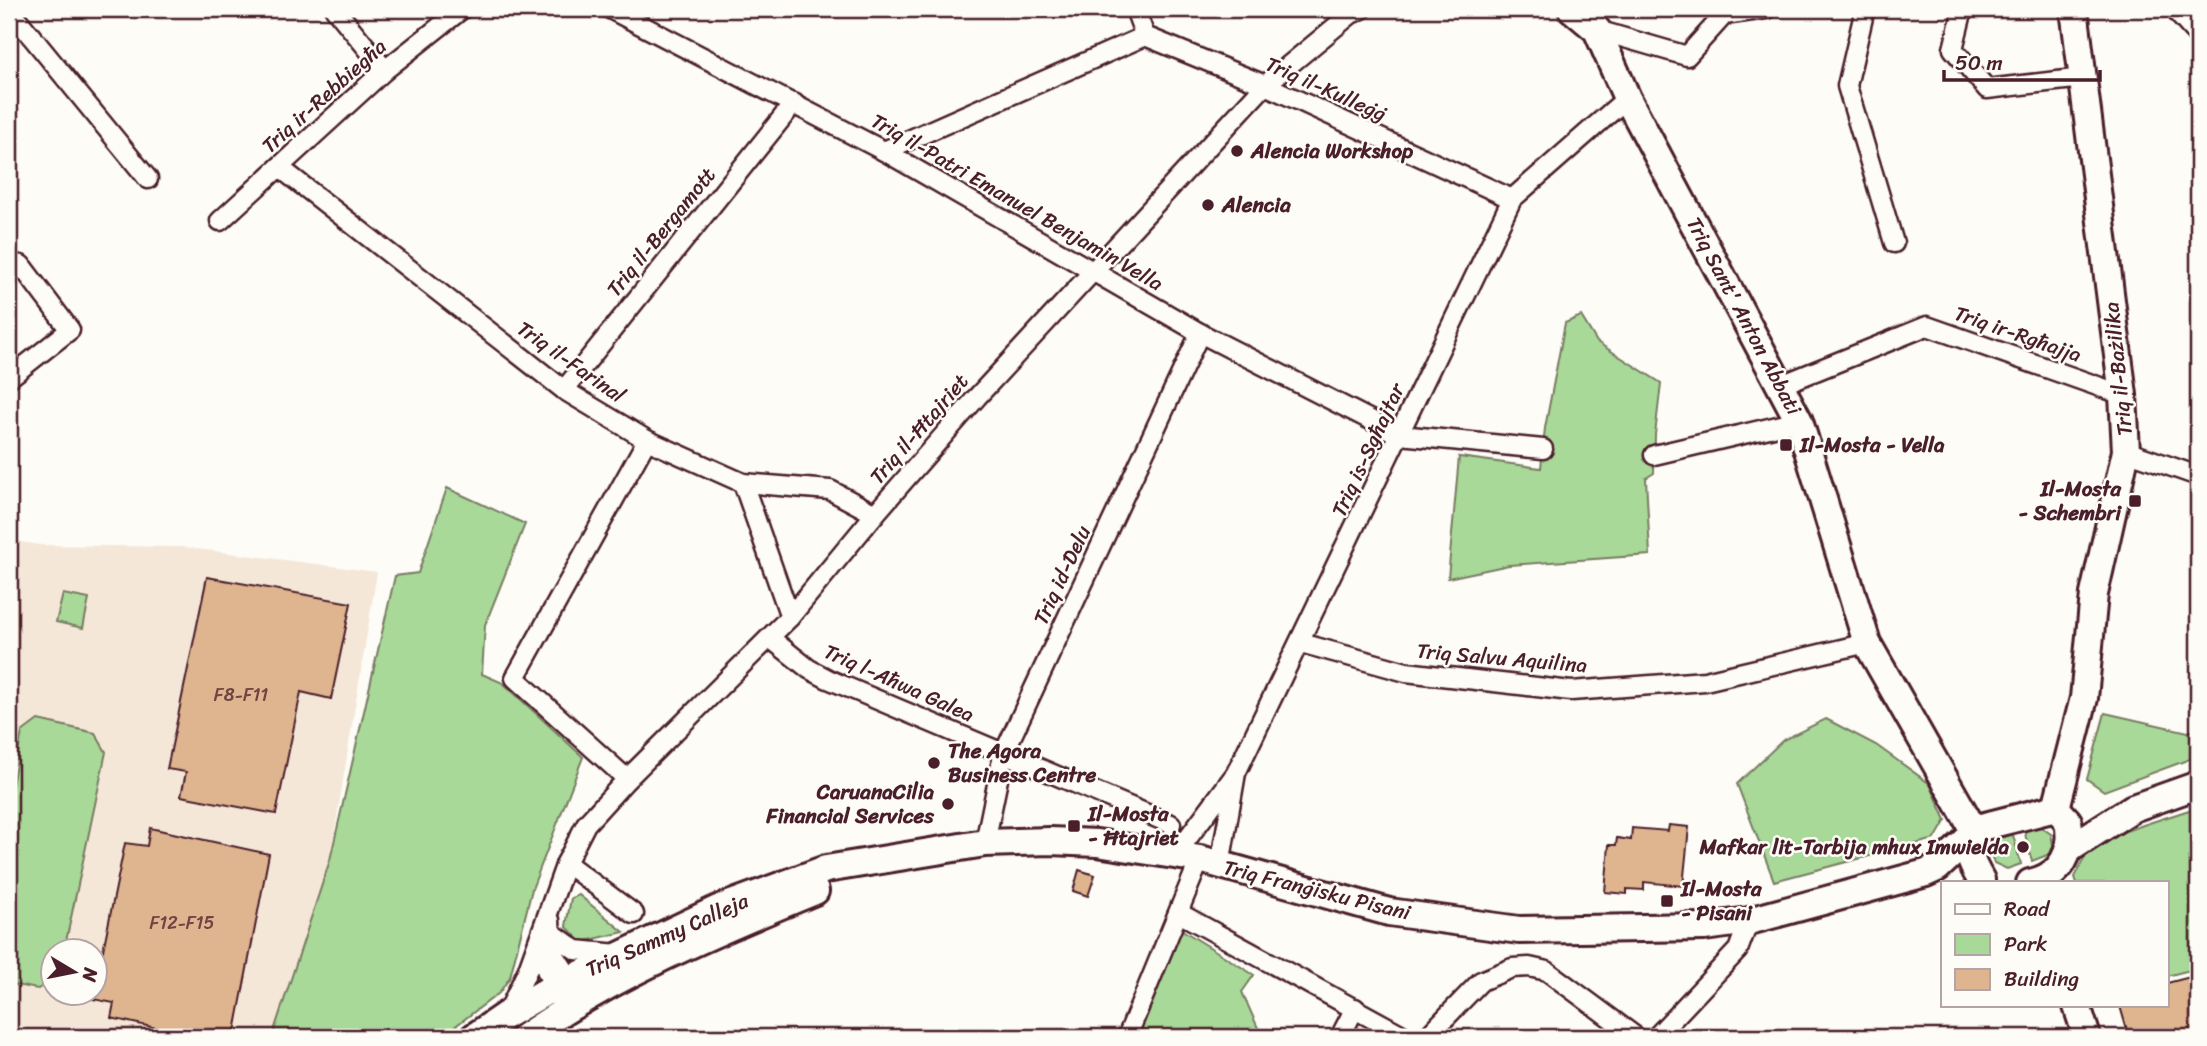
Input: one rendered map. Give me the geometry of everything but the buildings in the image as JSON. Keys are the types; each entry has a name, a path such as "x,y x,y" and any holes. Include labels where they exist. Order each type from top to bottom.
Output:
{"street":[{"path":"9,9 148,179"},
{"path":"335,9 385,70"},
{"name":"Triq ir-Rebbiegħa","path":"220,221 385,70 462,9"},
{"name":"Triq il-Patri Emanuel Benjamin Vella","path":"611,9 884,151 1200,333 1400,435"},
{"path":"884,151 1145,36 1135,9"},
{"name":"Triq il-Ħtajriet","path":"567,994 541,957 550,909 566,863 586,824 627,779 790,617 875,514 1092,271 1265,85 1351,14 1362,9"},
{"name":"Triq Sant' Anton Abbati","path":"1572,9 1597,30 1627,98 1799,421 1867,643 1970,834 1971,864 1987,881"},
{"path":"1597,30 1687,56 1724,15 1766,9"},
{"path":"1865,9 1847,86 1894,243"},
{"path":"1963,9 1953,49 1987,89 2083,78"},
{"name":"Triq il-Bażilika","path":"2059,812 2084,698 2094,594 2126,451 2123,395 2074,9"},
{"path":"2174,9 2198,36"},
{"name":"Triq il-Kulleġġ","path":"1145,36 1265,85 1512,199"},
{"name":"Triq is-Sgħajtar","path":"1127,1037 1198,860 1237,773 1512,199 1627,98"},
{"name":"Triq il-Bergamott","path":"564,390 794,103"},
{"name":"Triq il-Farinal","path":"279,167 564,390 646,440 743,483 830,490 875,514"},
{"path":"9,378 70,330 15,264"},
{"name":"Triq ir-Rgħajja","path":"1781,386 1927,326 2123,395"},
{"name":"Triq id-Delu","path":"985,844 1003,755 1200,333"},
{"path":"1654,455 1799,421"},
{"path":"1400,435 1543,449"},
{"path":"627,779 515,678 646,440"},
{"path":"2126,451 2198,476"},
{"path":"743,483 790,617"},
{"name":"Triq l-Aħwa Galea","path":"770,638 810,669 828,679 1171,824"},
{"name":"Triq Salvu Aquilina","path":"1301,643 1406,672 1571,691 1705,681 1867,643"},
{"path":"1198,860 1237,773"},
{"path":"1970,834 2059,812 2133,808 2198,785"},
{"path":"2034,881 2061,868 2133,808"},
{"path":"2059,812 2068,821 2061,868"},
{"name":"Triq Franġisku Pisani","path":"985,844 1049,841 1097,843 1198,860 1389,912 1519,930 1704,927 1749,921 1937,868 1970,834"},
{"name":"Triq Sammy Calleja","path":"525,1037 567,994 620,955 718,909 826,869 985,844"},
{"name":"Triq Sammy Calleja","path":"474,1037 506,1015 567,994 833,884 873,862"},
{"path":"566,863 634,914"},
{"path":"1937,868 1984,881"},
{"path":"1179,913 1406,1037"},
{"path":"1656,1037 1738,950 1749,921"},
{"path":"546,935 576,950 620,955"},
{"name":"Triq il-Ħtajriet","path":"506,1015 546,935"},
{"path":"1427,1037 1481,981 1512,968 1529,967 1547,971 1636,1037"},
{"path":"2077,1007 2087,1037"},
{"path":"1340,1037 1355,1008"}],"shaded area":[{"path":"9,540 39,545 183,547 377,572 330,860 273,1037 9,1037"}],"green space":[{"path":"1581,316 1597,342 1661,383 1654,473 1646,478 1650,555 1509,565 1448,578 1459,457 1541,468 1545,428 1565,323"},
{"path":"447,488 525,524 485,625 482,674 503,683 583,757 532,889 510,977 499,993 441,1037 272,1037 330,860 395,576 418,573"},
{"path":"63,594 89,599 83,628 56,622"},
{"path":"2105,713 2188,732 2198,729 2198,756 2104,791 2087,779"},
{"path":"1826,719 1876,745 1930,784 1946,820 1935,839 1774,881 1737,784 1783,740"},
{"path":"38,720 95,733 106,752 67,937 38,937 38,989 9,984 9,802 22,732"},
{"path":"2198,807 2198,968 2168,976 2168,881 2076,881 2075,877 2091,848 2125,831"},
{"path":"2041,827 2051,834 2053,845 2050,854 2032,861 2024,830"},
{"path":"2013,835 2021,864 2007,869 1994,863 1990,851 1997,838"},
{"path":"579,895 624,932 581,942 566,926 571,898"},
{"path":"1179,928 1254,975 1242,992 1262,1037 1133,1037"}],"place":[{"name":"Alencia Workshop","path":"1237,151"},
{"name":"Alencia","path":"1208,205"},
{"name":"Il-Mosta - Vella","path":"1786,445"},
{"name":"Il-Mosta - Schembri","path":"2135,501"},
{"name":"The Agora Business Centre","path":"934,763"},
{"name":"CaruanaCilia Financial Services","path":"948,804"},
{"name":"Il-Mosta - Ħtajriet","path":"1074,826"},
{"name":"Mafkar lit-Tarbija mhux Imwielda","path":"2023,847"},
{"name":"Il-Mosta - Pisani","path":"1667,901"}]}
